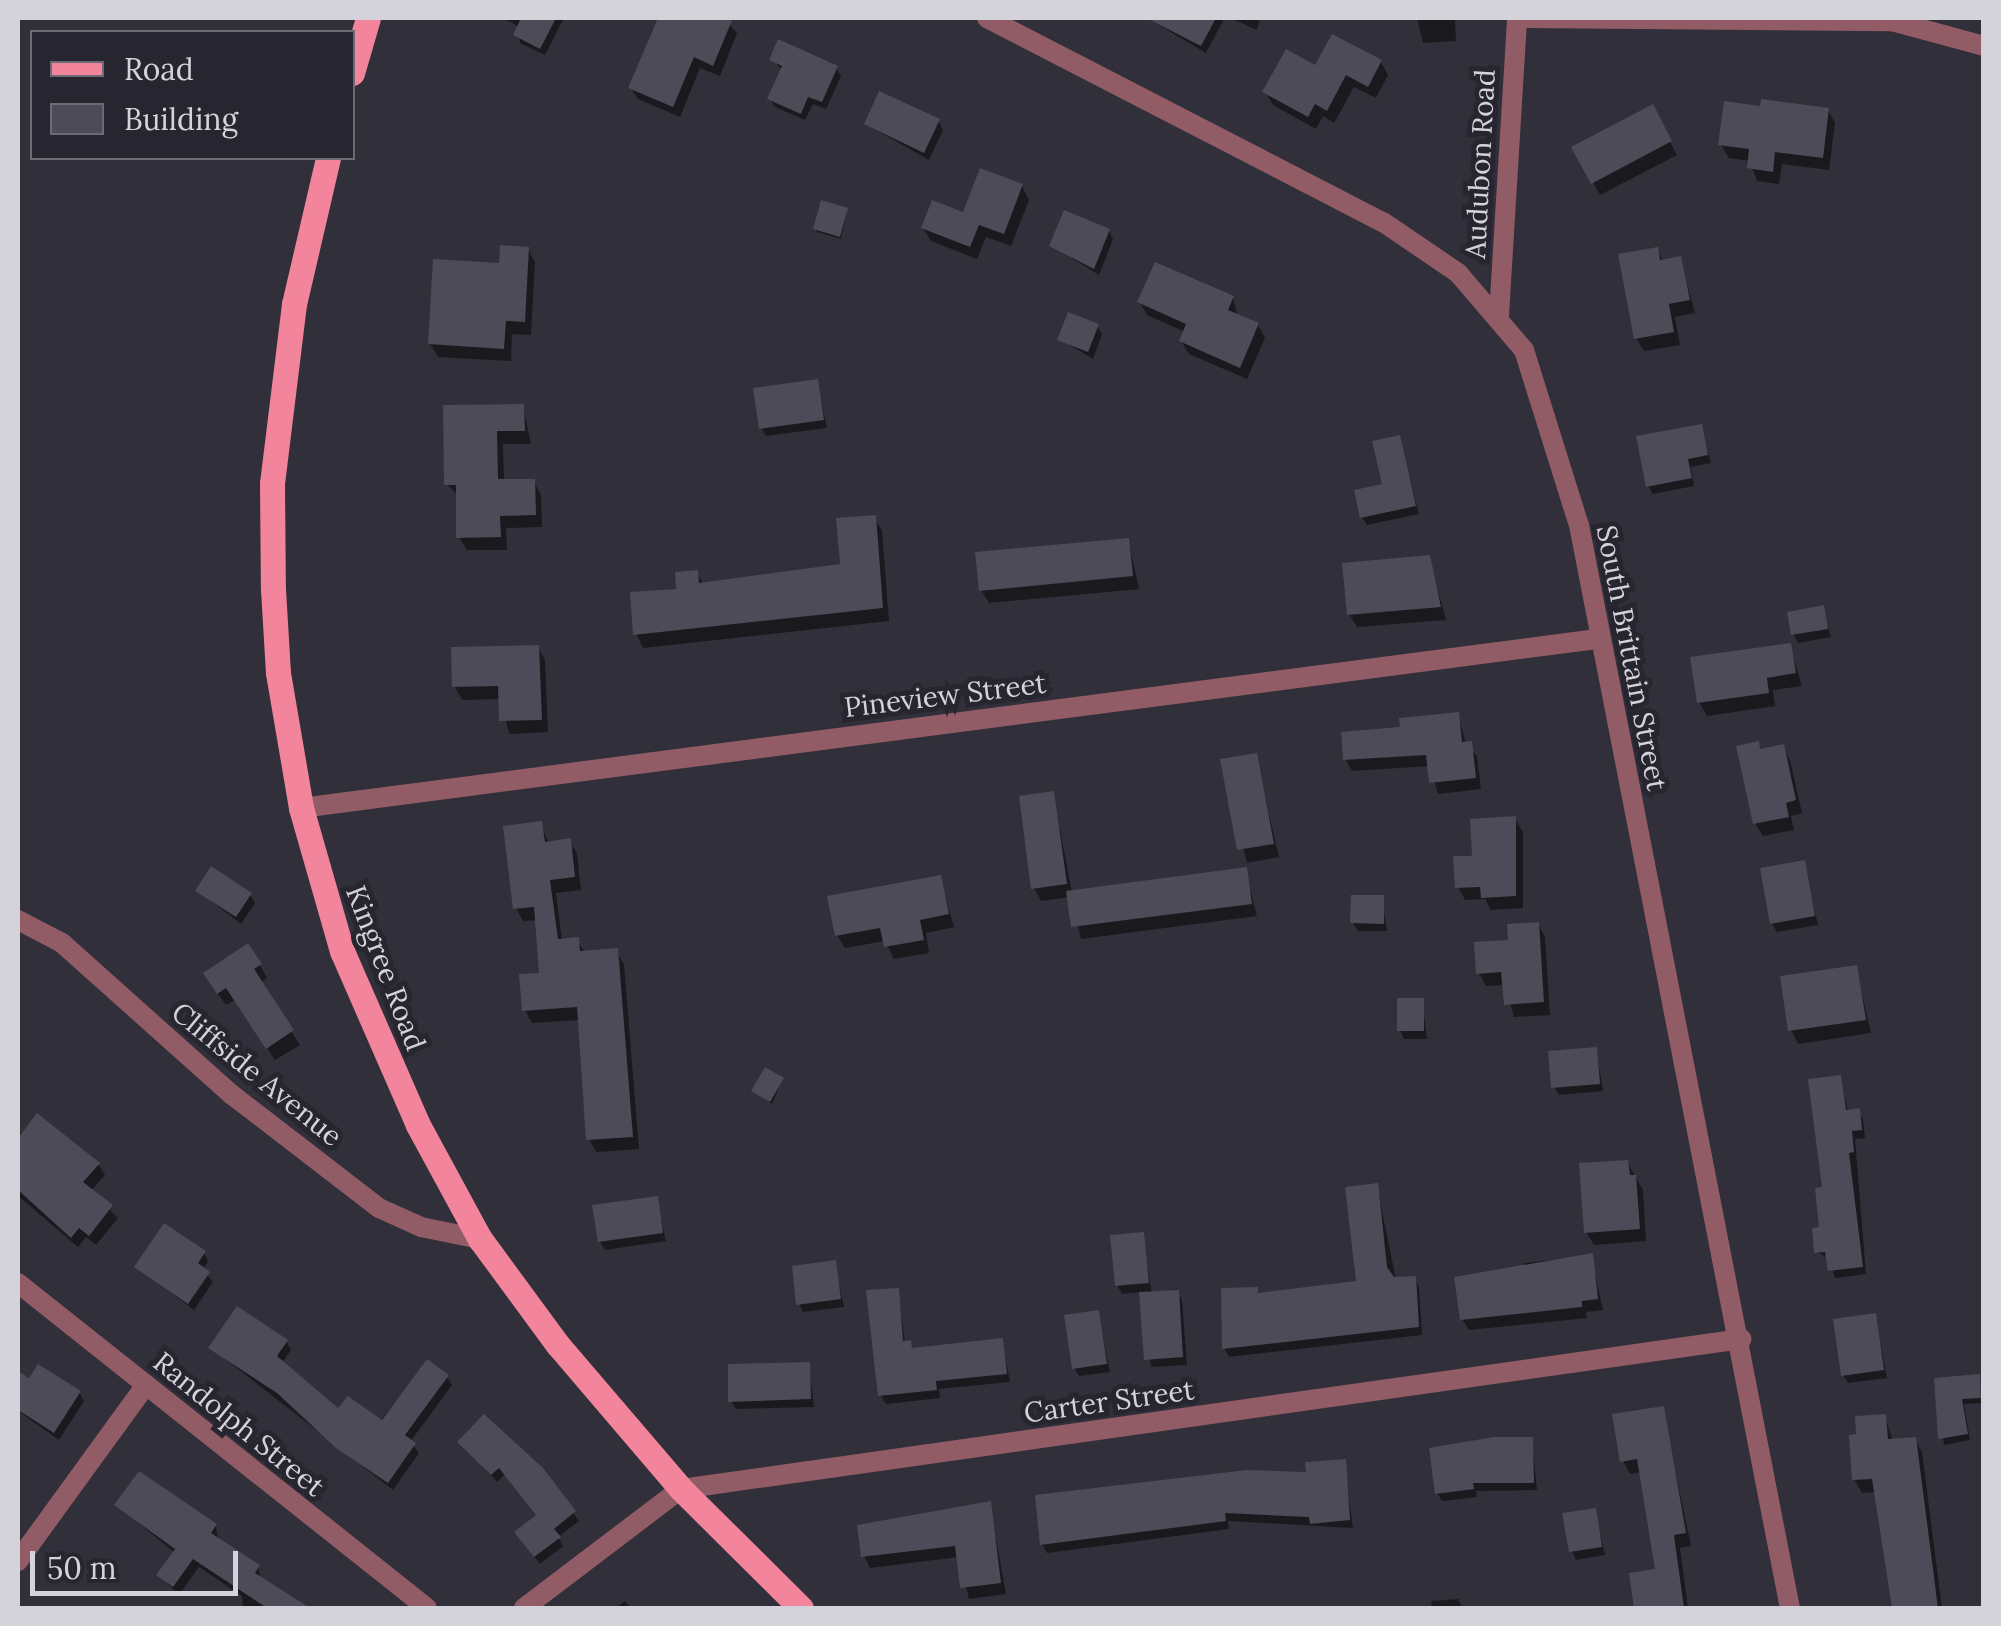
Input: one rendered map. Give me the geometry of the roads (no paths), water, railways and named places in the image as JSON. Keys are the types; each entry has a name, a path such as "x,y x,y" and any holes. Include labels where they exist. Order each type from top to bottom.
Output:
{"main road":[{"path":"355,63 368,18"},
{"name":"Kingree Road","path":"328,160 294,304 272,484 278,672 301,808 342,951 418,1125 480,1239 558,1344 681,1489 801,1608"}],"street":[{"name":"South Brittain Street","path":"987,18 1383,222 1458,273 1499,315 1524,350 1579,524 1597,639 1741,1339 1790,1608"},
{"name":"Audubon Road","path":"1499,315 1517,18"},
{"path":"1517,18 1892,21 1984,46"},
{"name":"Pineview Street","path":"301,808 1597,639"},
{"name":"Cliffside Avenue","path":"18,920 62,944 231,1094 379,1208 422,1227 480,1239"},
{"name":"Randolph Street","path":"18,1283 426,1608"},
{"name":"Carter Street","path":"524,1608 681,1489 1741,1339"},
{"path":"18,1561 146,1385"}]}
